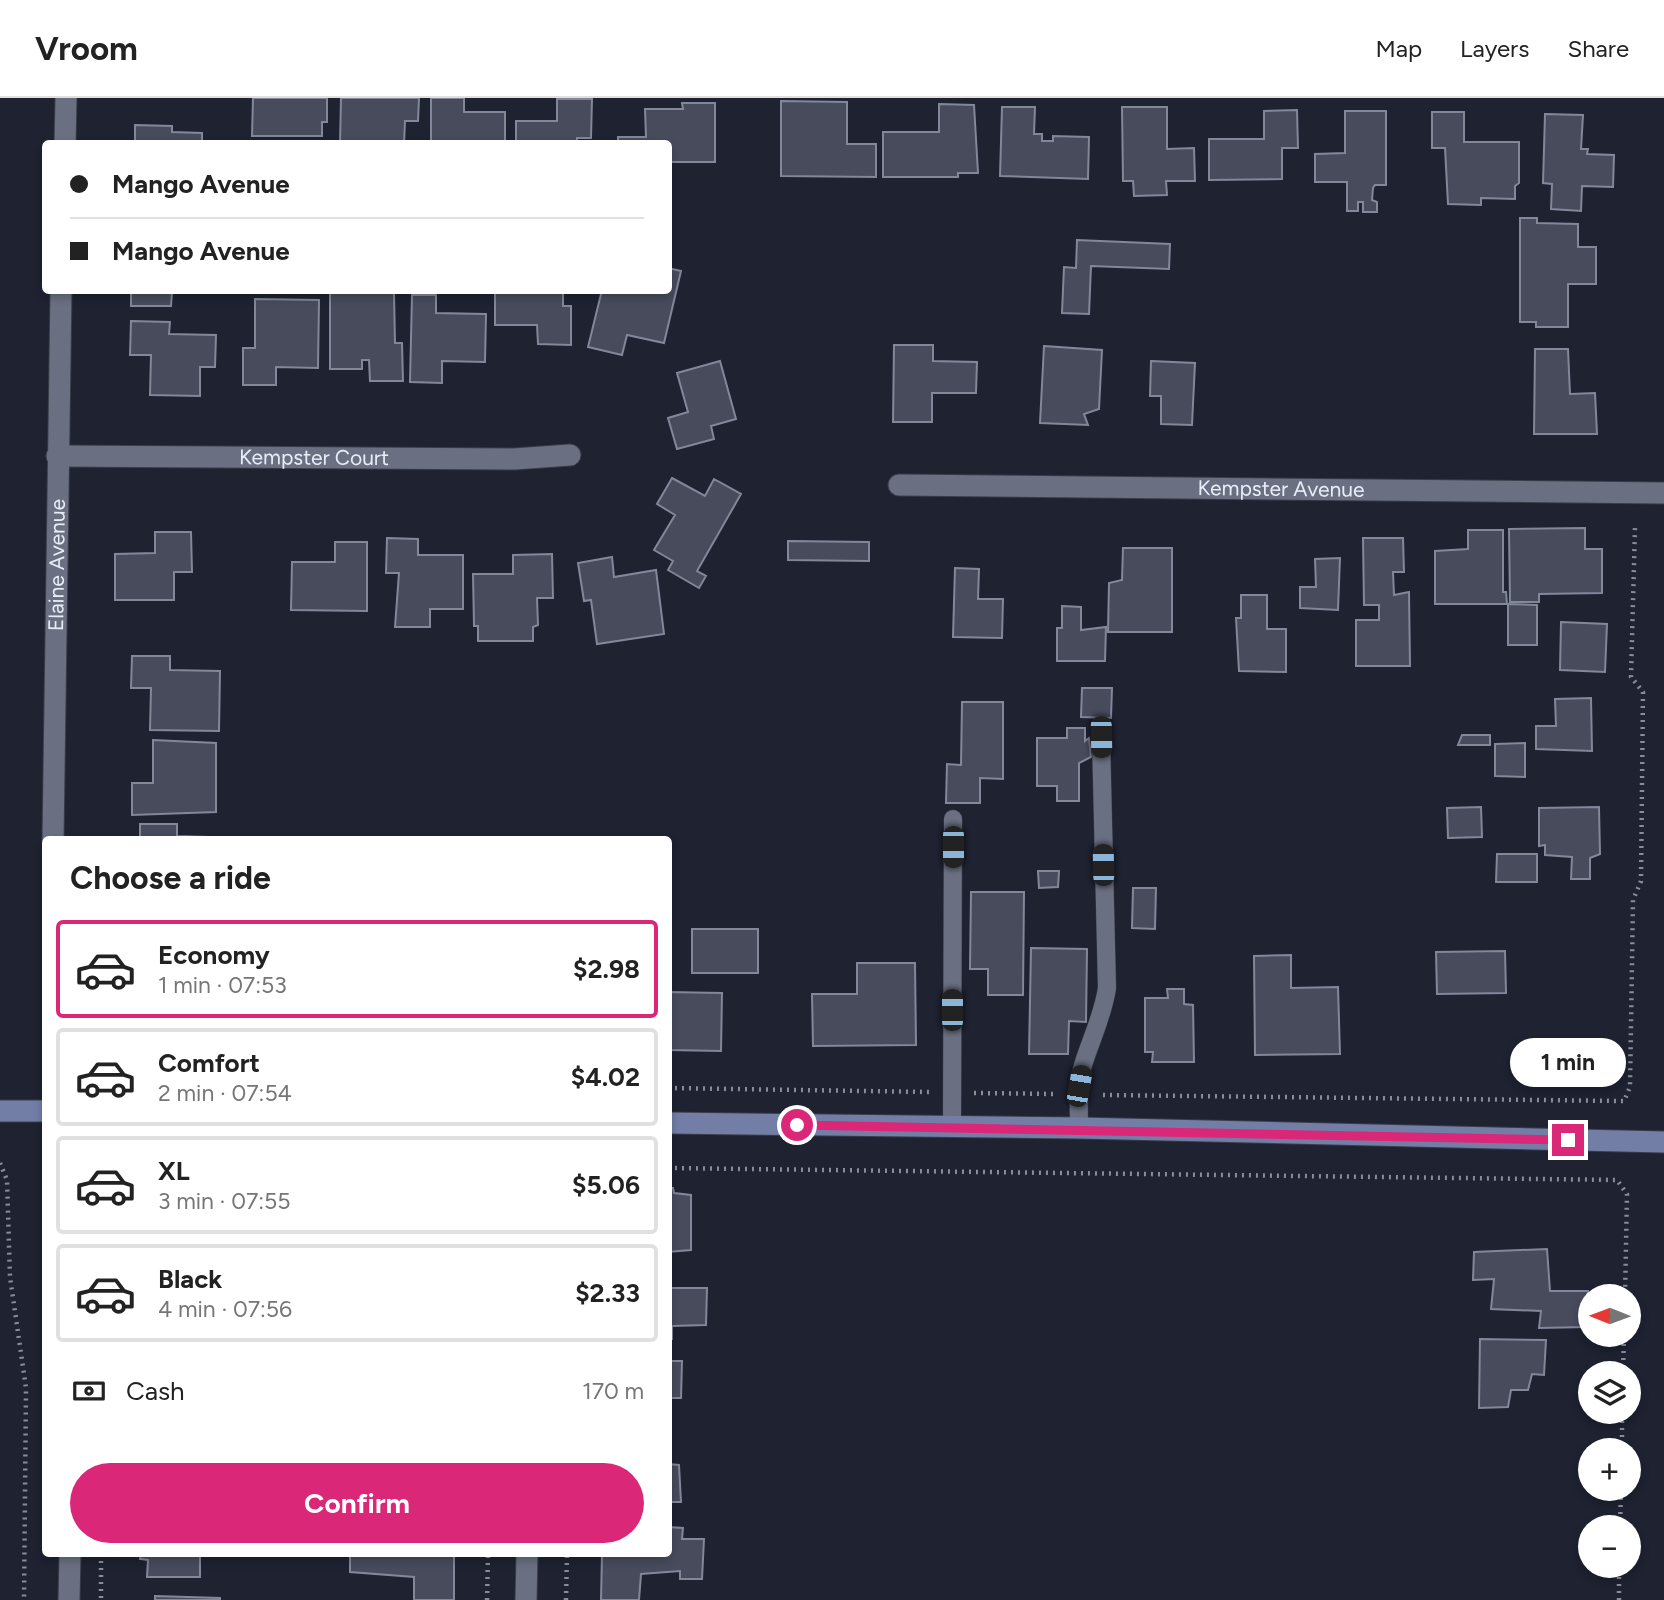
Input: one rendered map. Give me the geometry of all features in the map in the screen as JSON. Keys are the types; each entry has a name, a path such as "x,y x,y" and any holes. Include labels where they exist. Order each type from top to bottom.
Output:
{"street":[{"path":"65,140 66,98"},
{"name":"Elaine Avenue","path":"53,836 61,294"},
{"name":"Kempster Court","path":"57,456 514,459 570,455"},
{"name":"Kempster Avenue","path":"899,485 1664,493"},
{"path":"0,1111 42,1111"},
{"path":"672,1123 1079,1128 1664,1142"},
{"path":"69,1600 70,1557"},
{"path":"527,1557 527,1600"}],"lane":[{"path":"1079,1128 1083,1063 1103,1014 1107,988 1101,737"},
{"path":"952,1128 953,819"}],"path":[{"path":"672,1088 1624,1101 1630,1087 1633,900 1641,881 1643,692 1631,677 1635,528"},
{"path":"0,1163 7,1180 10,1277 26,1388 24,1600"},
{"path":"672,1168 1617,1180 1627,1194 1625,1284"},
{"path":"101,1557 101,1600"},
{"path":"487,1600 488,1557"},
{"path":"566,1600 567,1557"},
{"path":"1619,1578 1619,1600"}],"building":[{"path":"253,98 327,98 327,122 322,122 322,136 252,136"},
{"path":"341,98 419,98 418,121 405,121 404,140 340,140"},
{"path":"431,98 464,98 464,112 505,112 505,140 431,140"},
{"path":"557,99 592,99 591,138 516,140 516,121 557,121"},
{"path":"781,101 847,102 847,144 876,144 876,177 781,176"},
{"path":"682,103 715,103 715,162 672,162 672,140 618,140 618,137 646,137 645,109 683,109"},
{"path":"939,104 974,105 978,173 958,173 958,177 883,177 883,132 939,132"},
{"path":"1002,107 1035,107 1034,134 1042,134 1042,141 1053,141 1053,136 1089,137 1088,179 1000,176"},
{"path":"1122,107 1167,107 1167,149 1194,148 1195,181 1166,181 1167,195 1134,196 1133,181 1123,181"},
{"path":"1297,110 1298,148 1282,148 1282,179 1209,180 1209,139 1264,139 1264,111"},
{"path":"1345,111 1386,111 1386,185 1375,185 1373,188 1372,200 1377,202 1377,212 1363,212 1363,202 1358,202 1358,211 1347,211 1347,182 1315,182 1315,154 1345,153"},
{"path":"1432,112 1464,112 1464,142 1519,142 1519,183 1515,186 1515,199 1481,198 1481,205 1448,204 1445,148 1432,148"},
{"path":"1545,114 1583,115 1581,149 1588,149 1587,154 1614,155 1613,187 1582,186 1581,211 1551,209 1552,184 1543,183"},
{"path":"135,125 172,126 172,132 202,133 202,140 135,140"},
{"path":"1520,218 1537,218 1537,223 1578,224 1578,247 1596,247 1596,284 1568,284 1568,327 1536,327 1536,322 1520,322"},
{"path":"1077,240 1170,244 1169,269 1091,266 1089,314 1062,313 1064,267 1076,268"},
{"path":"672,269 681,271 664,343 627,335 622,355 588,347 601,294 672,294"},
{"path":"131,294 172,294 171,306 131,306"},
{"path":"330,294 394,294 395,343 402,343 403,381 370,381 369,360 362,360 362,369 330,369"},
{"path":"495,294 563,294 563,306 571,306 571,345 538,344 537,325 495,325"},
{"path":"412,295 436,295 436,313 486,314 485,362 442,361 442,383 410,382"},
{"path":"255,299 319,300 318,368 276,367 276,385 243,385 243,348 255,348"},
{"path":"131,321 170,322 169,334 216,335 215,367 200,367 200,396 150,395 151,355 130,355"},
{"path":"894,345 933,345 933,361 977,362 976,393 932,393 932,422 893,422"},
{"path":"1044,346 1102,350 1099,409 1084,414 1088,425 1040,423"},
{"path":"1535,349 1568,349 1570,394 1595,393 1597,434 1534,434"},
{"path":"720,361 736,419 711,426 714,439 677,449 668,418 688,412 677,373"},
{"path":"1151,361 1195,363 1192,425 1161,424 1161,396 1150,396"},
{"path":"672,478 705,496 714,479 741,494 697,571 706,576 699,588 668,570 673,561 654,550 675,515 657,504"},
{"path":"1585,528 1585,549 1602,549 1602,593 1539,594 1539,602 1510,602 1509,529"},
{"path":"1468,530 1503,530 1503,592 1506,592 1507,604 1435,604 1435,551 1468,549"},
{"path":"155,532 191,532 192,572 174,572 174,600 115,600 115,554 155,553"},
{"path":"387,538 418,539 418,555 463,555 463,609 430,609 430,627 395,627 399,573 386,573"},
{"path":"1363,538 1403,538 1404,572 1393,572 1394,595 1409,592 1410,666 1356,666 1356,620 1379,620 1379,605 1364,605"},
{"path":"788,541 869,542 869,561 788,560"},
{"path":"335,542 367,542 367,611 291,610 292,562 335,562"},
{"path":"1123,548 1172,548 1172,632 1108,632 1109,583 1122,580"},
{"path":"552,554 553,598 537,598 538,625 533,627 533,641 478,641 478,626 474,626 473,574 513,574 513,555"},
{"path":"612,557 614,577 656,570 664,634 597,644 591,600 584,601 578,563"},
{"path":"1340,558 1338,610 1300,608 1300,587 1316,587 1315,559"},
{"path":"955,568 979,569 978,599 1003,599 1002,638 953,637"},
{"path":"1241,595 1267,595 1267,629 1286,629 1286,672 1239,671 1236,618 1241,618"},
{"path":"1508,604 1537,605 1537,645 1508,645"},
{"path":"1062,606 1081,607 1081,630 1106,627 1105,661 1057,661 1057,628 1062,628"},
{"path":"1561,622 1607,624 1605,672 1560,670"},
{"path":"132,656 170,656 170,670 220,671 219,731 150,730 151,688 131,688"},
{"path":"1082,688 1112,688 1111,718 1081,717"},
{"path":"1591,698 1592,751 1536,749 1536,726 1556,726 1555,699"},
{"path":"962,702 1003,702 1003,779 980,778 980,803 946,803 947,764 961,765"},
{"path":"1067,728 1085,728 1085,741 1089,738 1091,757 1079,763 1079,801 1057,801 1057,786 1037,786 1037,738 1067,738"},
{"path":"1462,735 1490,735 1490,745 1458,745"},
{"path":"153,740 216,743 216,812 132,815 132,783 153,783"},
{"path":"1525,743 1525,777 1495,776 1495,744"},
{"path":"1481,807 1482,837 1448,838 1447,808"},
{"path":"1599,807 1600,854 1590,858 1590,879 1571,879 1572,857 1545,855 1545,845 1539,846 1539,808"},
{"path":"140,824 177,824 177,836 140,836"},
{"path":"1497,854 1537,854 1537,882 1496,882"},
{"path":"1038,871 1059,871 1058,887 1039,888"},
{"path":"1133,888 1156,888 1155,929 1132,928"},
{"path":"971,892 1024,892 1023,995 988,995 988,969 970,969"},
{"path":"692,929 758,929 758,973 692,973"},
{"path":"1031,948 1087,949 1086,1022 1069,1021 1068,1054 1029,1054"},
{"path":"1505,951 1506,993 1437,994 1436,952"},
{"path":"1291,955 1291,988 1338,987 1340,1054 1255,1055 1254,956"},
{"path":"857,963 915,963 916,1045 813,1046 812,994 857,994"},
{"path":"1167,989 1184,989 1184,1004 1193,1005 1194,1062 1152,1062 1153,1052 1145,1052 1145,998 1168,998"},
{"path":"672,992 722,993 721,1051 672,1050"},
{"path":"672,1188 674,1193 691,1195 691,1250 672,1252"},
{"path":"1547,1249 1550,1291 1578,1291 1578,1327 1539,1328 1541,1311 1491,1309 1494,1279 1473,1280 1474,1252"},
{"path":"672,1288 707,1288 706,1325 672,1326"},
{"path":"1480,1339 1546,1340 1544,1375 1532,1374 1528,1390 1511,1390 1508,1407 1479,1408"},
{"path":"672,1361 682,1361 681,1398 672,1398"},
{"path":"672,1464 679,1465 681,1502 672,1502"},
{"path":"672,1527 683,1528 682,1539 704,1539 702,1579 680,1579 680,1571 641,1574 639,1600 601,1600 602,1557 672,1557"},
{"path":"200,1557 200,1577 147,1577 148,1560 140,1559"},
{"path":"350,1557 454,1557 454,1600 414,1600 414,1577 350,1572"},
{"path":"155,1596 220,1598 220,1600 155,1600"}],"route":[{"path":"797,1125 1079,1128 1568,1140"}]}
